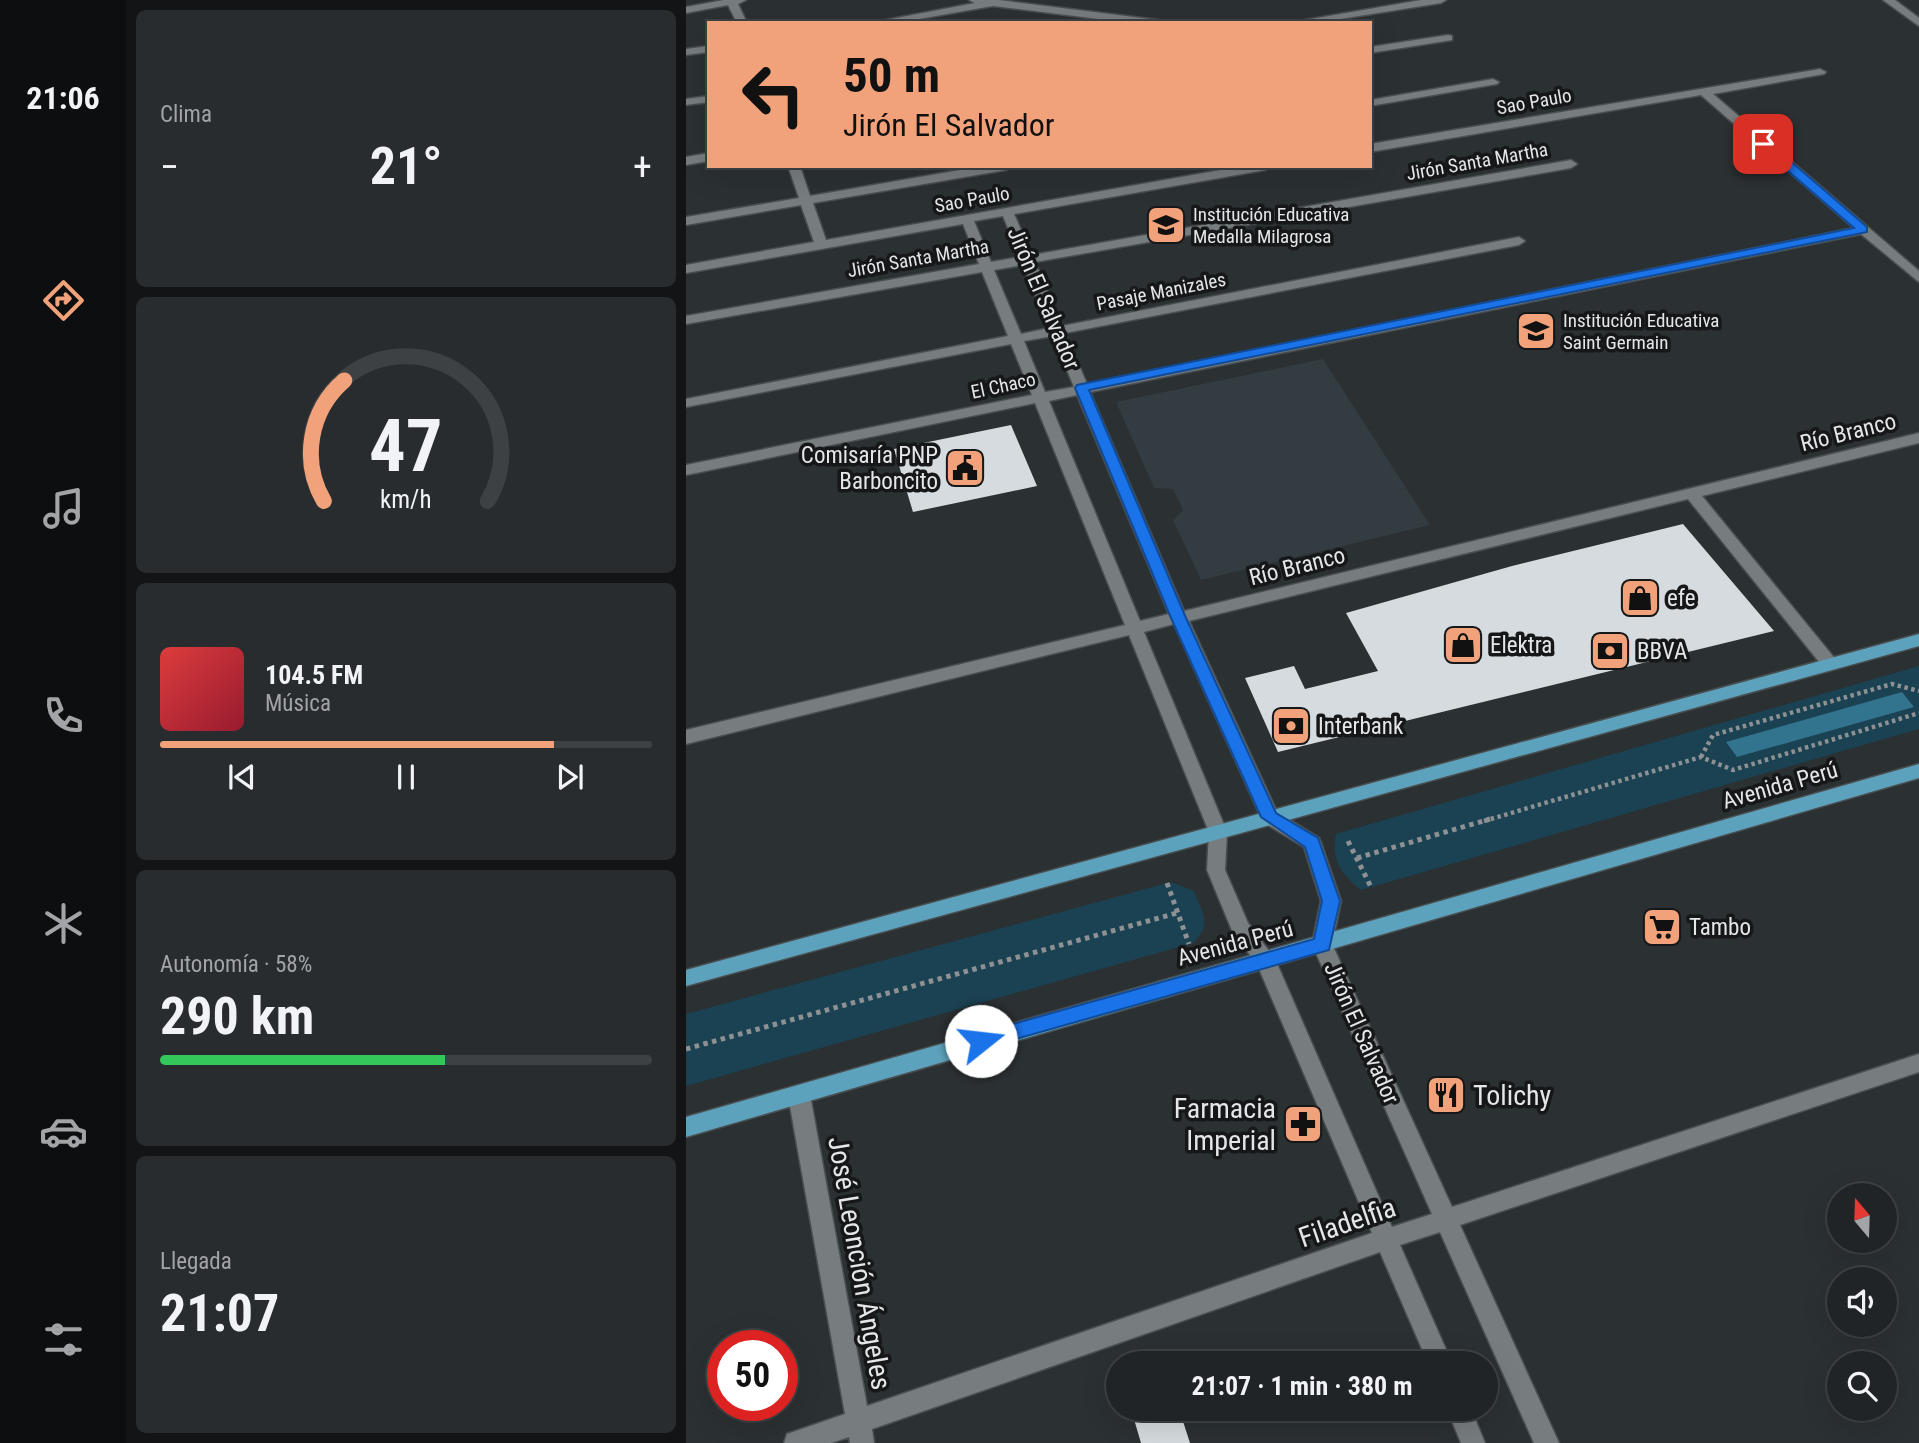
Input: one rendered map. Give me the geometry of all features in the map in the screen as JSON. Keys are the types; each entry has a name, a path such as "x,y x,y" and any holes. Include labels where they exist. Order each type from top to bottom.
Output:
{"main road":[{"path":"686,978 1919,640"},
{"name":"Avenida Perú","path":"686,1127 1919,771"}],"street":[{"path":"974,0 1140,21"},
{"path":"1306,21 1441,0"},
{"path":"1888,0 1916,19"},
{"path":"686,10 737,1 742,21"},
{"path":"888,21 996,4"},
{"path":"1372,50 1448,38"},
{"path":"686,52 707,49"},
{"name":"Sao Paulo","path":"1372,148 1820,72"},
{"path":"1372,103 1493,82"},
{"path":"1704,92 1919,278"},
{"path":"686,102 707,99"},
{"path":"686,161 707,157"},
{"name":"Jirón Santa Martha","path":"686,320 1571,164"},
{"path":"795,168 821,245"},
{"path":"686,220 995,168"},
{"name":"Sao Paulo","path":"686,269 1254,168"},
{"name":"Jirón El Salvador","path":"1007,212 1179,618 1269,817 1312,843 1331,901 1322,944 1547,1443"},
{"name":"Jirón El Salvador","path":"967,219 1218,832 1216,870 1240,927 1265,959 1435,1351"},
{"name":"El Chaco","path":"686,470 1863,230"},
{"name":"Pasaje Manizales","path":"686,403 1519,241"},
{"name":"Río Branco","path":"686,737 1919,438"},
{"path":"1692,494 1830,664"},
{"name":"Filadelfia","path":"796,1443 860,1432 1387,1239 1919,1063"},
{"name":"José Leonción Ángeles","path":"799,1094 860,1432"},
{"path":"1464,1421 1474,1443"}],"path":[{"path":"1701,757 1713,735 1892,684 1919,691"},
{"path":"1357,858 1701,757 1733,770 1919,713"},
{"path":"1343,832 1371,887"},
{"path":"1167,883 1189,944"},
{"path":"686,1049 1177,913"}],"shaded area":[{"path":"1323,359 1430,525 1201,580 1173,520 1183,510 1173,489 1154,488 1116,402"},
{"path":"1919,666 1919,729 1361,890 1343,872 1336,859 1336,834"},
{"path":"1902,692 1914,707 1737,757 1726,742"},
{"path":"1171,882 1194,891 1202,912 1203,930 1193,943 686,1086 686,1014"}],"building":[{"name":"Comisaría PNP Barboncito","path":"1011,425 1037,486 913,512 894,449"},
{"path":"1683,524 1774,631 1278,752 1245,678 1294,666 1305,689 1378,671 1346,613 1512,566"},
{"path":"1135,1421 1183,1421 1190,1443 1141,1443"}],"place":[{"name":"Institución Educativa Medalla Milagrosa","path":"1166,225"},
{"name":"Institución Educativa Saint Germain","path":"1536,331"},
{"name":"Comisaría PNP Barboncito","path":"965,468"},
{"name":"efe","path":"1640,598"},
{"name":"Elektra","path":"1463,645"},
{"name":"BBVA","path":"1610,651"},
{"name":"Interbank","path":"1291,726"},
{"name":"Tambo","path":"1662,927"},
{"name":"Tolichy","path":"1446,1095"},
{"name":"Farmacia Imperial","path":"1303,1124"}],"route":[{"path":"981,1041 1322,944 1331,901 1312,843 1269,817 1179,618 1082,388 1863,230 1763,144"}]}
